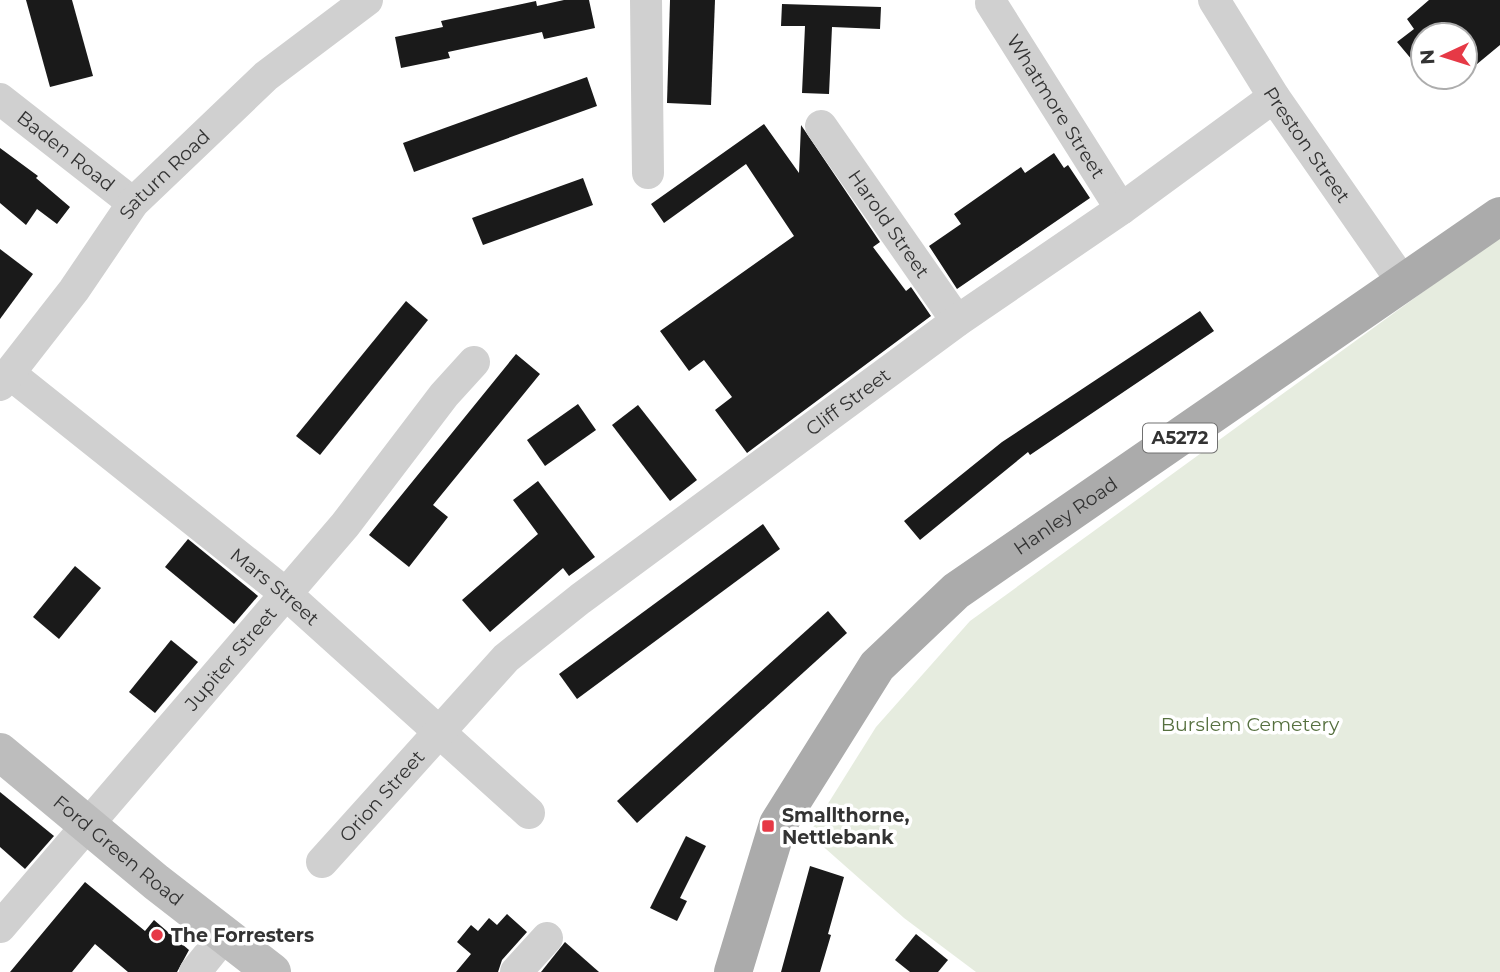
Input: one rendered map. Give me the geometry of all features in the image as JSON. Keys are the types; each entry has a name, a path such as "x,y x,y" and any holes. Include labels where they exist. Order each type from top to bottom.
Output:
{"main road":[{"name":"Hanley Road","path":"733,972 747,918 778,824 877,666 956,592 1500,216"},
{"name":"Ford Green Road","path":"0,752 272,972"},
{"name":"Hanley Road","path":"721,972 747,918"}],"street":[{"name":"Saturn Road","path":"5,379 74,290 133,203 266,76 367,0"},
{"path":"646,0 648,173"},
{"name":"Preston Street","path":"1214,0 1274,97 1404,284"},
{"name":"Whatmore Street","path":"991,3 1121,209"},
{"name":"Cliff Street","path":"440,730 499,664 580,599 957,321 1121,209 1274,97"},
{"name":"Baden Road","path":"0,99 133,203"},
{"name":"Harold Street","path":"821,126 957,321"},
{"name":"Jupiter Street","path":"0,927 345,525 444,395 474,362"},
{"name":"Mars Street","path":"5,379 285,593 440,730 528,813"},
{"name":"Orion Street","path":"322,862 440,730"},
{"path":"195,972 225,934"},
{"path":"516,972 547,938"}],"green space":[{"name":"Burslem Cemetery","path":"1500,236 1500,972 976,972 904,918 809,834 876,727 970,621"}],"building":[{"path":"26,0 72,0 93,76 50,87"},
{"path":"564,0 589,0 595,28 544,39 542,32 448,52 450,58 401,68 395,37 443,27 441,21 536,1 537,6"},
{"path":"670,0 715,0 711,105 667,103"},
{"path":"1429,0 1500,0 1500,45 1479,62 1479,21 1409,22 1407,19"},
{"path":"782,4 881,7 880,29 832,27 829,94 802,93 805,26 781,26"},
{"path":"1409,33 1409,56 1397,42"},
{"path":"587,77 597,106 414,172 403,143"},
{"path":"764,124 799,173 801,125 880,242 873,247 906,291 911,287 931,316 747,453 715,410 732,397 704,360 689,371 660,331 794,236 746,164 664,223 651,204"},
{"path":"0,148 38,176 36,178 70,207 57,224 37,209 26,225 0,203"},
{"path":"1054,153 1064,168 1068,165 1090,198 957,289 929,246 961,224 954,214 1021,167 1025,173"},
{"path":"583,178 593,205 483,245 472,218"},
{"path":"0,249 33,274 0,319"},
{"path":"406,301 428,320 320,455 296,436"},
{"path":"1200,311 1214,331 1030,455 1028,452 920,540 904,521 1002,442"},
{"path":"516,354 540,374 433,505 448,517 409,567 369,535"},
{"path":"578,404 596,430 545,466 527,440"},
{"path":"638,405 697,480 670,501 612,425"},
{"path":"538,481 595,557 569,576 563,568 490,632 462,600 538,534 513,500"},
{"path":"763,524 780,549 577,699 559,674"},
{"path":"188,539 258,596 234,624 165,567"},
{"path":"75,566 101,588 59,639 33,617"},
{"path":"828,611 847,633 637,823 617,801"},
{"path":"171,640 198,662 155,713 129,692"},
{"path":"0,792 54,836 25,869 0,847"},
{"path":"686,836 706,846 680,898 687,901 677,921 650,908"},
{"path":"810,866 844,877 828,934 831,935 820,972 781,972"},
{"path":"85,882 145,931 154,920 189,950 177,972 128,972 95,944 72,972 10,972"},
{"path":"507,914 527,932 502,960 498,972 456,972 471,954 457,942 471,925 478,931 489,918 497,925"},
{"path":"916,934 948,960 938,972 910,972 895,960"},
{"path":"565,942 599,972 541,972"}],"place":[{"name":"Smallthorne, Nettlebank","path":"768,826"},
{"name":"The Forresters","path":"157,935"}]}
